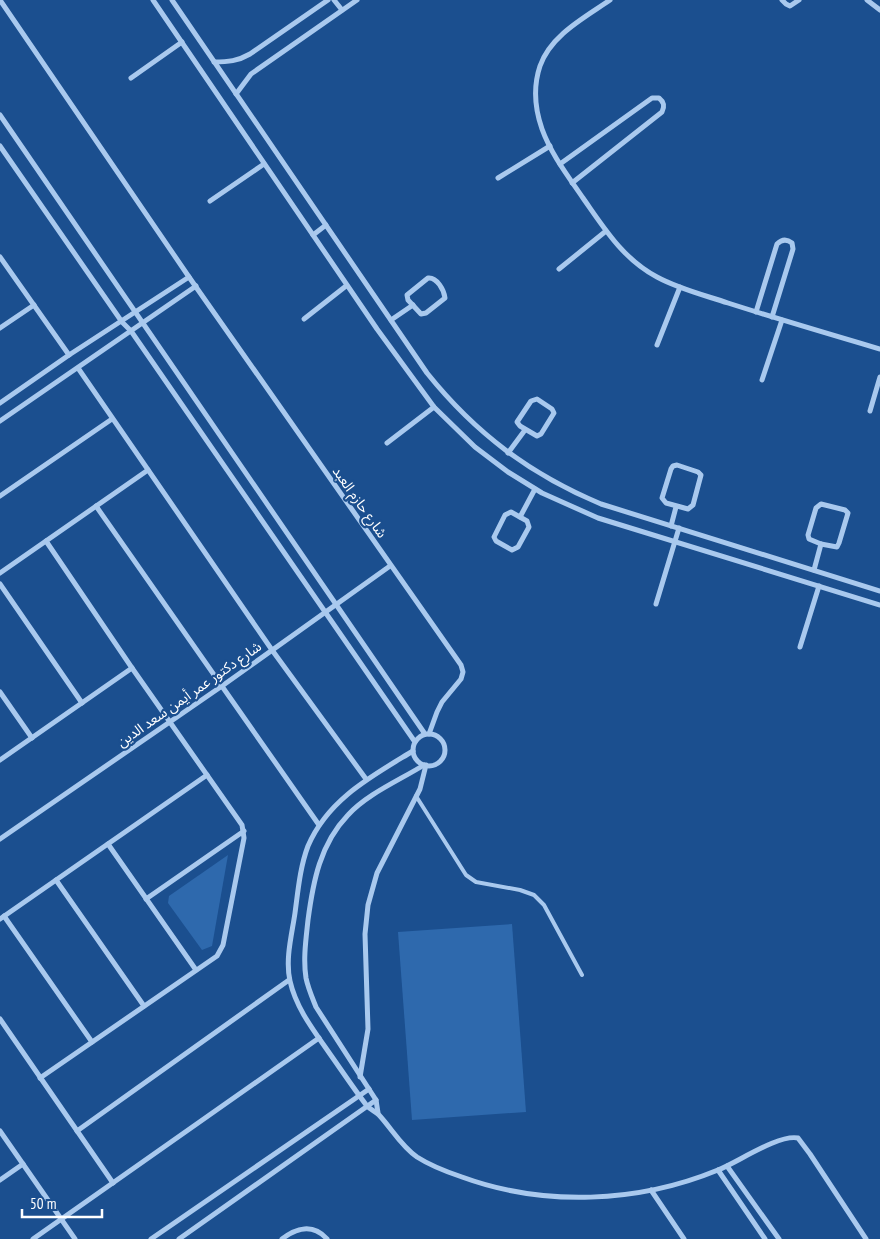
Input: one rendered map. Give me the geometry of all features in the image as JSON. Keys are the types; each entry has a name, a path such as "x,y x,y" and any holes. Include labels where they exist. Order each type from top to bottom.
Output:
{"street":[{"name":"شارع حازم العبد","path":"0,0 189,277 461,665 463,672 461,679 439,707 427,734"},
{"path":"153,0 346,286 434,407 460,434 480,451 535,489 598,518 880,605"},
{"path":"172,0 427,373 456,407 488,437 508,453 542,475 581,495 622,511 880,591"},
{"path":"214,62 240,60 328,0"},
{"path":"334,0 342,10"},
{"path":"236,94 251,74 357,0"},
{"path":"610,0 562,33 553,43 540,66 536,79 536,105 542,129 560,164 606,231 622,251 644,269 680,287 880,349"},
{"path":"782,0 790,6 799,0"},
{"path":"867,0 880,10"},
{"path":"131,78 182,42"},
{"path":"560,164 652,98 658,98 663,102 662,112 572,183"},
{"path":"0,115 335,605 427,734"},
{"path":"0,146 122,322 131,331 415,742"},
{"path":"498,178 550,146"},
{"path":"210,201 264,164"},
{"path":"313,235 326,225"},
{"path":"560,269 606,231"},
{"path":"756,312 778,244 786,240 792,243 793,249 772,317"},
{"path":"0,257 69,355"},
{"path":"0,403 69,355 189,277"},
{"path":"428,278 436,280 445,294 444,300 424,314 419,313 412,305 408,298 408,293 428,278"},
{"path":"0,421 196,286"},
{"path":"304,319 346,286"},
{"path":"657,345 680,287"},
{"path":"391,320 412,305"},
{"path":"0,328 34,306"},
{"path":"762,380 782,320"},
{"path":"78,368 272,650 366,780"},
{"path":"870,411 880,377"},
{"path":"533,400 539,400 554,411 539,435 534,436 525,430 518,424 518,420 533,400"},
{"path":"387,443 434,407"},
{"path":"0,496 112,419"},
{"path":"508,453 525,430"},
{"path":"677,465 700,473 701,479 692,507 688,509 676,506 664,502 662,498 672,468 677,465"},
{"path":"0,573 148,470"},
{"path":"520,517 535,489"},
{"path":"823,504 847,511 848,517 838,546 834,548 821,544 810,541 808,537 818,506 823,504"},
{"path":"96,506 319,826"},
{"path":"671,526 676,506"},
{"path":"511,512 520,517 528,522 529,527 518,547 514,550 510,549 494,539 494,535 507,514 511,512"},
{"path":"656,604 678,528"},
{"path":"40,1078 217,956 223,945 244,838 242,825 46,541"},
{"path":"814,570 821,544"},
{"name":"شارع دكتور عمر أيمن سعد الدين","path":"0,839 222,686 390,566"},
{"path":"0,584 82,703"},
{"path":"800,647 820,586"},
{"path":"0,760 132,668"},
{"path":"0,692 32,738"},
{"path":"378,1114 376,1100 316,1007 306,978 304,963 306,936 313,884 327,844 347,816 359,804 425,765 437,764 445,750 442,740 438,736 427,734 415,742 413,750 419,762 425,765"},
{"path":"413,750 366,780 340,800 319,826 308,846 302,867 290,943 290,980 300,1007 359,1096 367,1106 378,1114 400,1142 417,1157 441,1170 475,1182 509,1191 544,1196 580,1198 651,1190 718,1170 786,1138 798,1138 866,1239"},
{"path":"360,1077 368,1029 365,934 368,905 377,873 416,796 425,765"},
{"path":"92,1042 2,917 207,775"},
{"path":"146,899 244,831"},
{"path":"108,844 196,970"},
{"path":"56,880 144,1006"},
{"path":"77,1131 290,980"},
{"path":"0,1019 113,1183"},
{"path":"33,1239 319,1038"},
{"path":"151,1239 369,1089"},
{"path":"178,1239 376,1100"},
{"path":"0,1131 75,1239"},
{"path":"0,1180 23,1164"},
{"path":"727,1166 779,1239"},
{"path":"718,1170 765,1239"},
{"path":"651,1190 684,1239"},
{"path":"282,1239 295,1230 307,1228 319,1232 327,1239"}],"lane":[{"path":"416,796 466,875 476,882 527,892 534,895 544,905 582,975"}],"shaded area":[{"path":"228,855 212,946 202,950 168,903 169,896"},
{"path":"512,924 526,1112 412,1120 398,932"}]}
